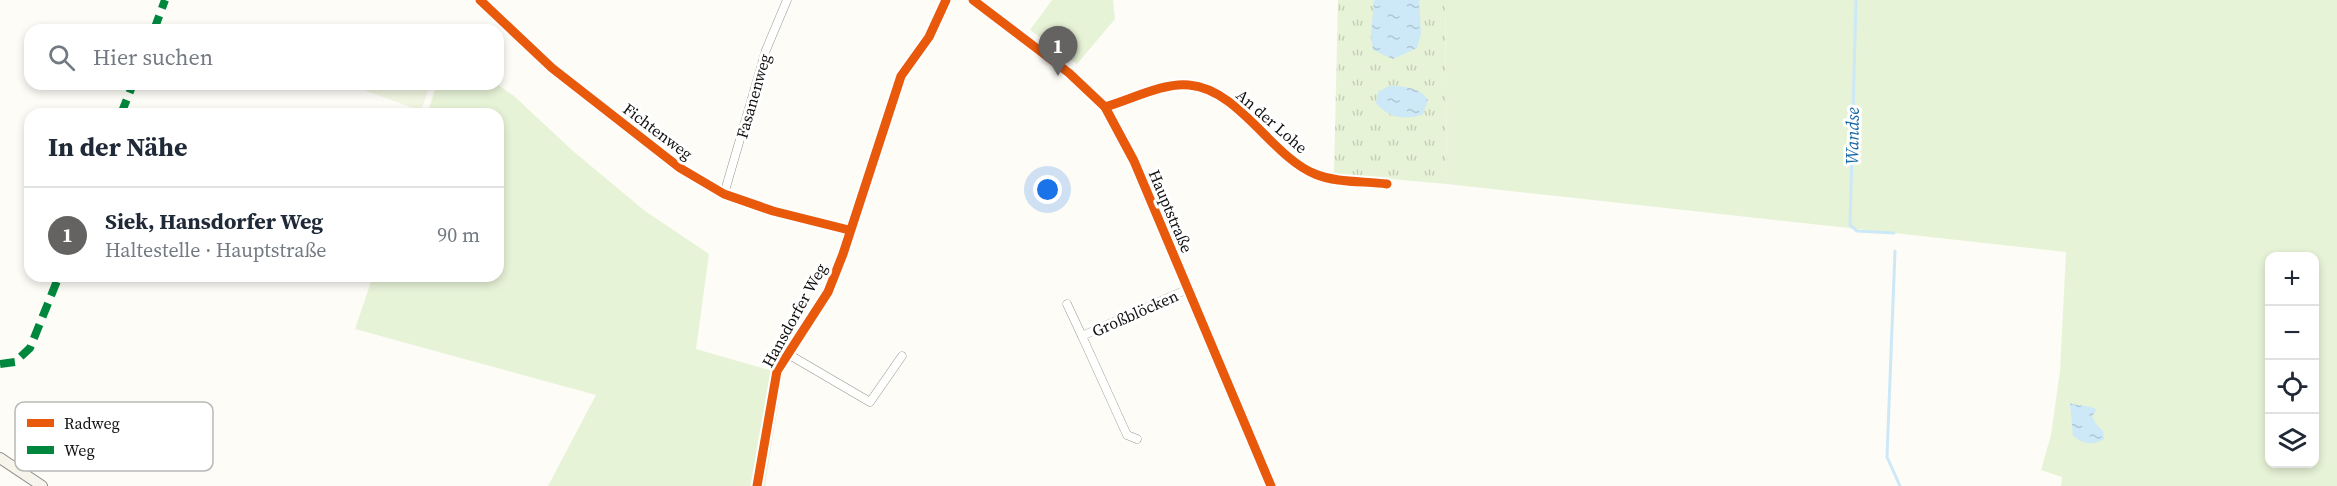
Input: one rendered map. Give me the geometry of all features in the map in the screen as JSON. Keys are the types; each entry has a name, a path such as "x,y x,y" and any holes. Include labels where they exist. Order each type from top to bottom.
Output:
{"street":[{"name":"Fichtenweg","path":"480,0 552,68 680,168 724,194 773,211 849,230"},
{"name":"Fasanenweg","path":"724,194 766,50 787,0"},
{"name":"Hansdorfer Weg","path":"757,486 777,371 828,292 843,254 849,230 902,76 929,37 946,0"},
{"name":"Hauptstraße","path":"973,0 1069,73 1105,107 1127,146 1271,486"},
{"name":"An der Lohe","path":"1105,107 1166,87 1190,84 1222,98 1313,174 1387,184"},
{"name":"Großblöcken","path":"1082,336 1188,289"},
{"name":"Großblöcken","path":"1067,304 1127,435 1137,439"},
{"name":"Hansdorfer Weg","path":"788,354 870,402 902,356"},
{"path":"0,458 15,468"},
{"path":"20,471 42,486"}],"green space":[{"path":"1052,0 1113,0 1115,19 1077,64 1030,30"},
{"path":"1338,0 1445,0 1447,184 1334,174"},
{"path":"1445,0 2337,0 2337,486 2061,486 2062,477 2041,470 2051,435 2060,371 2066,252 1447,184"},
{"path":"504,89 645,211 709,254 696,349 783,374 765,486 548,486 596,395 355,329 371,282 504,282 504,108 429,108 435,90"},
{"path":"364,90 428,90 422,108 413,108"}],"water":[{"path":"1374,0 1419,0 1421,33 1417,48 1393,59 1373,50 1371,35"},
{"path":"1389,86 1411,88 1425,96 1428,100 1423,114 1404,118 1392,115 1381,108 1376,103 1378,92"},
{"path":"2070,403 2097,410 2092,416 2103,431 2104,439 2096,443 2088,443 2073,436"}],"waterway":[{"name":"Wandse","path":"1856,0 1850,225 1857,231 1894,233"},
{"name":"Wandse","path":"1895,251 1887,457 1900,486"}],"marked path":[{"path":"156,24 165,0"},
{"path":"123,108 131,90"},
{"path":"0,364 15,362 30,348 57,282"}],"cycle path":[{"path":"480,0 552,68 680,168 724,194 773,211 849,230"},
{"path":"757,486 777,371 828,292 843,254 901,76 929,37 946,0"},
{"path":"973,0 1069,73 1105,107 1134,161 1271,486"},
{"path":"1105,107 1169,86 1189,85 1207,89 1240,110 1284,153 1315,174 1341,180 1387,184"}],"place":[{"name":"Siek, Hansdorfer Weg","path":"1058,76"}]}
